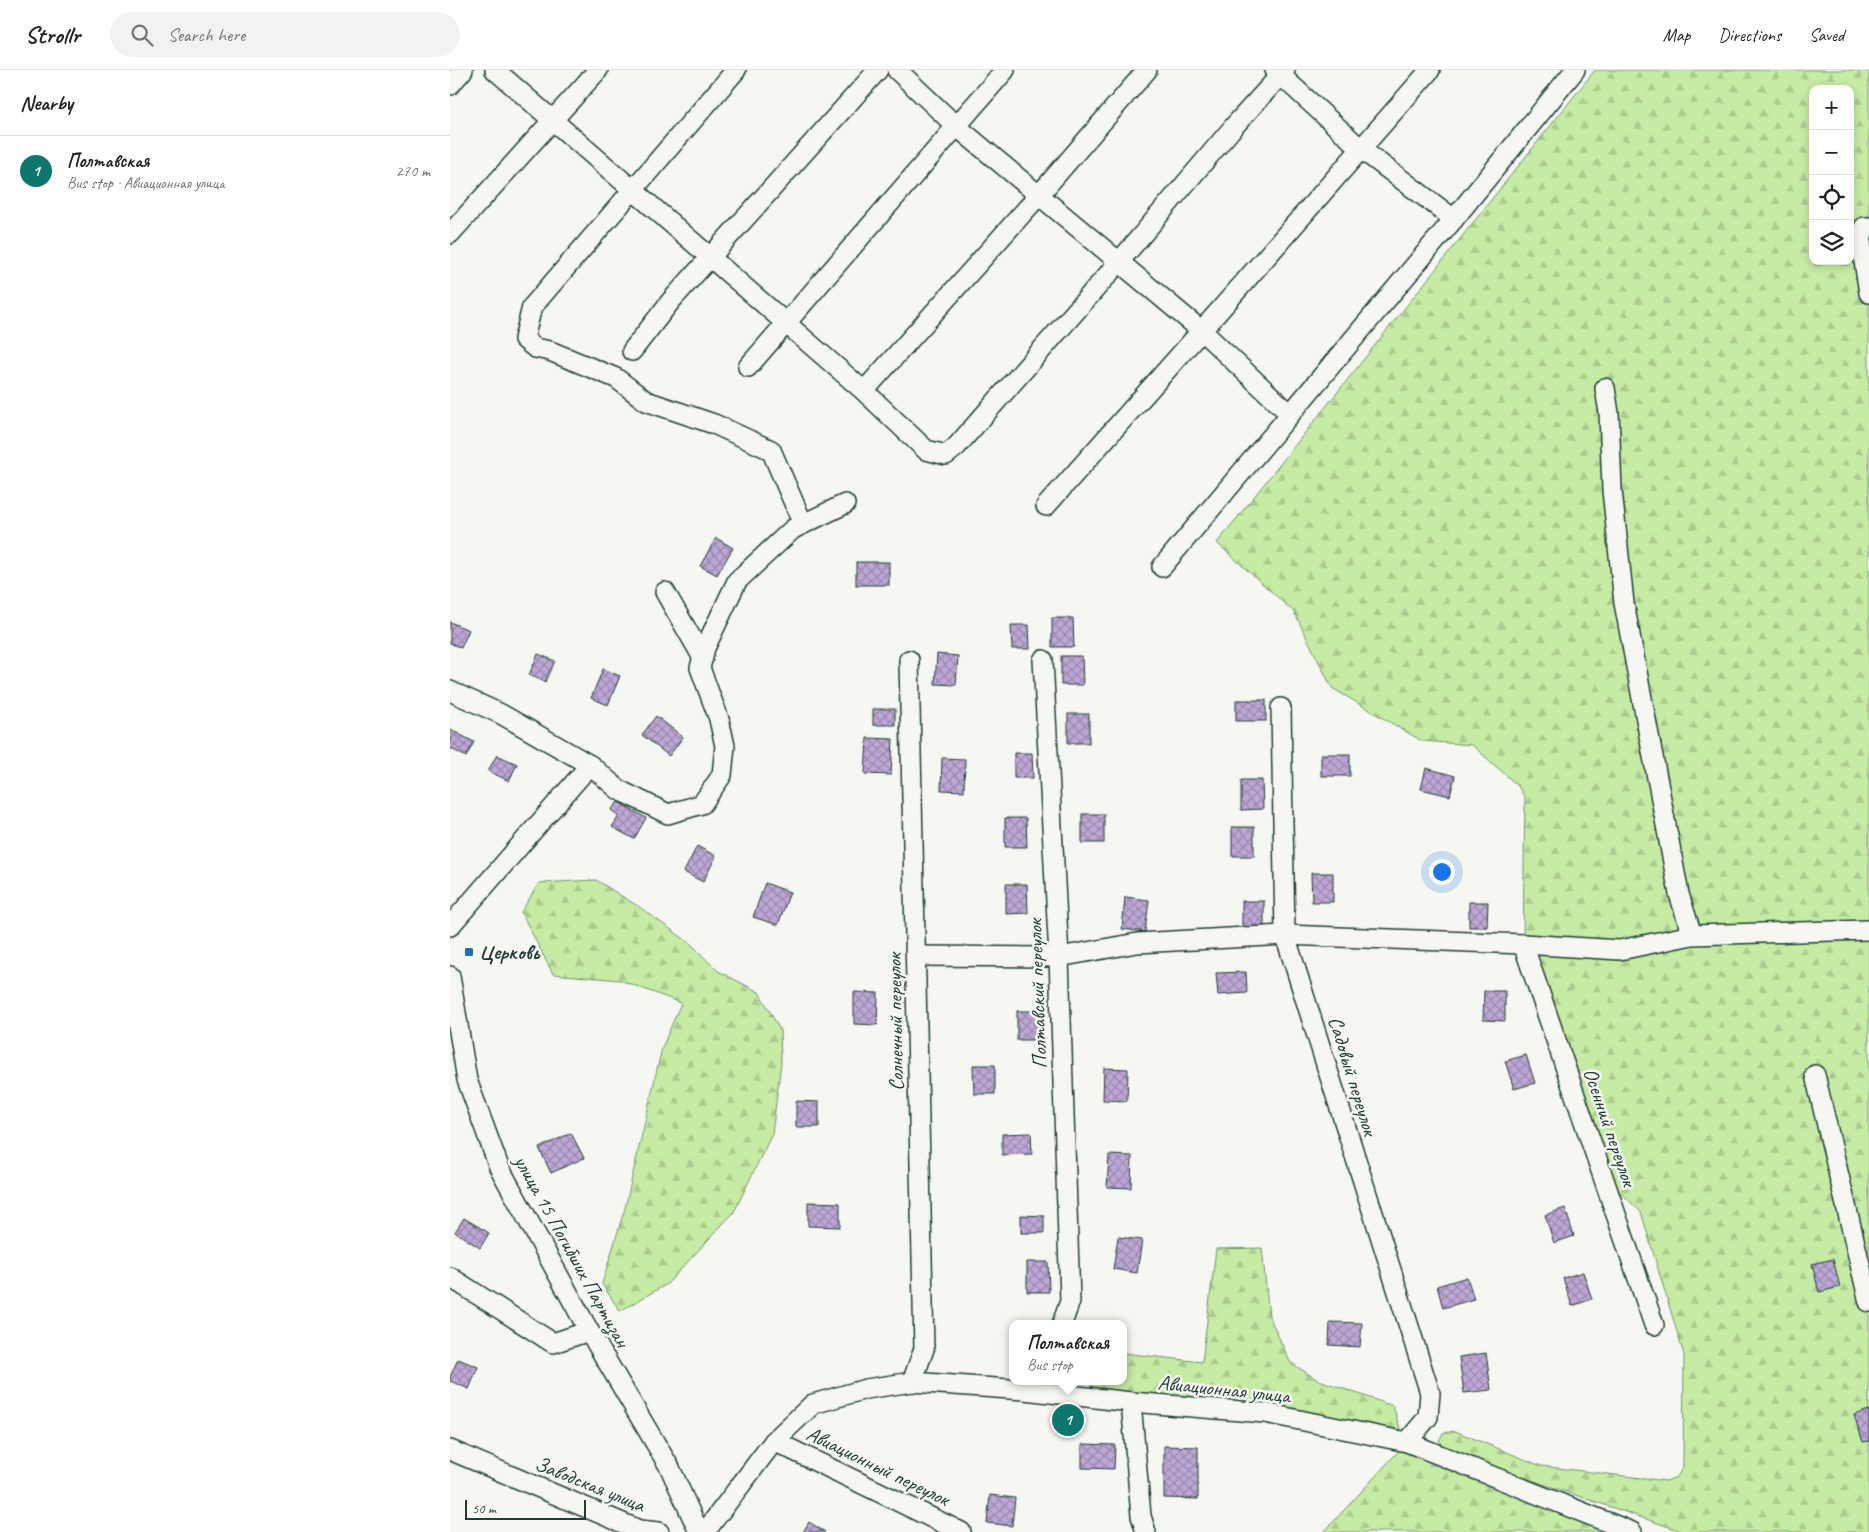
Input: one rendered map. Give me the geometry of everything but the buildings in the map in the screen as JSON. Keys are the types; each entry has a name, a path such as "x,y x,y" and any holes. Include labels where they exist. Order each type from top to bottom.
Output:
{"street":[{"path":"450,85 463,70"},
{"path":"495,70 864,391 926,450 946,455 956,447 1120,262 1280,72 1361,149 1454,218"},
{"path":"450,234 598,70"},
{"path":"736,70 532,307 524,339 535,348 550,351 616,378 646,401 714,424 771,450 804,524"},
{"path":"632,350 670,302 878,70"},
{"path":"897,70 956,126 1202,331 1290,414"},
{"path":"748,368 1004,70"},
{"path":"864,391 1039,195 1147,70"},
{"path":"1046,506 1430,70"},
{"path":"1162,567 1454,218 1575,70"},
{"path":"1869,226 1864,227 1861,242 1869,293"},
{"path":"1605,388 1612,490 1624,603 1679,894 1692,935"},
{"path":"450,691 501,714 590,764 619,790 668,814 702,804 722,775 725,746 719,718 700,668 705,648 738,581 793,529 845,504"},
{"path":"665,592 703,658"},
{"name":"Солнечный переулок","path":"909,660 924,1350 912,1382"},
{"name":"Полтавский переулок","path":"1043,660 1059,957 1070,1301 1063,1320"},
{"name":"Садовый переулок","path":"1281,708 1286,935 1430,1393 1428,1417 1407,1442"},
{"path":"450,926 590,764"},
{"path":"916,956 1059,957 1137,943 1286,935 1523,944 1620,950 1692,935 1869,930"},
{"name":"Осенний переулок","path":"1523,944 1654,1325"},
{"name":"улица 15 Погибших Партизан","path":"450,976 467,1080 499,1168 589,1331 670,1468 699,1532"},
{"path":"1815,1075 1869,1302"},
{"path":"450,1277 553,1343 589,1331"},
{"name":"Авиационная улица","path":"705,1532 774,1441 813,1404 866,1389 912,1382 1027,1386 1131,1402 1265,1413 1407,1442 1632,1532"},
{"path":"1131,1402 1141,1516 1146,1532"},
{"name":"Авиационный переулок","path":"774,1441 962,1532"},
{"name":"Заводская улица","path":"450,1450 638,1530 659,1532"}],"green space":[{"path":"1595,70 1869,70 1869,1532 1684,1532 1446,1451 1439,1441 1443,1433 1455,1431 1541,1466 1666,1481 1677,1477 1683,1467 1684,1355 1641,1212 1602,1175 1523,944 1525,798 1518,786 1472,745 1422,741 1332,688 1294,612 1217,543"},
{"path":"596,880 641,908 691,944 718,971 759,992 780,1030 781,1063 772,1134 734,1212 667,1284 620,1311 602,1284 625,1208 662,1048 681,1003 620,980 553,974 521,912 539,883"},
{"path":"1262,1248 1269,1316 1290,1362 1316,1379 1393,1406 1402,1435 1286,1408 1093,1391 1092,1385 1127,1385 1127,1353 1202,1362 1216,1249"},
{"path":"1407,1442 1642,1532 1324,1532"}],"place":[{"name":"Церковь","path":"469,952"},
{"name":"Полтавская","path":"1068,1420"}]}
